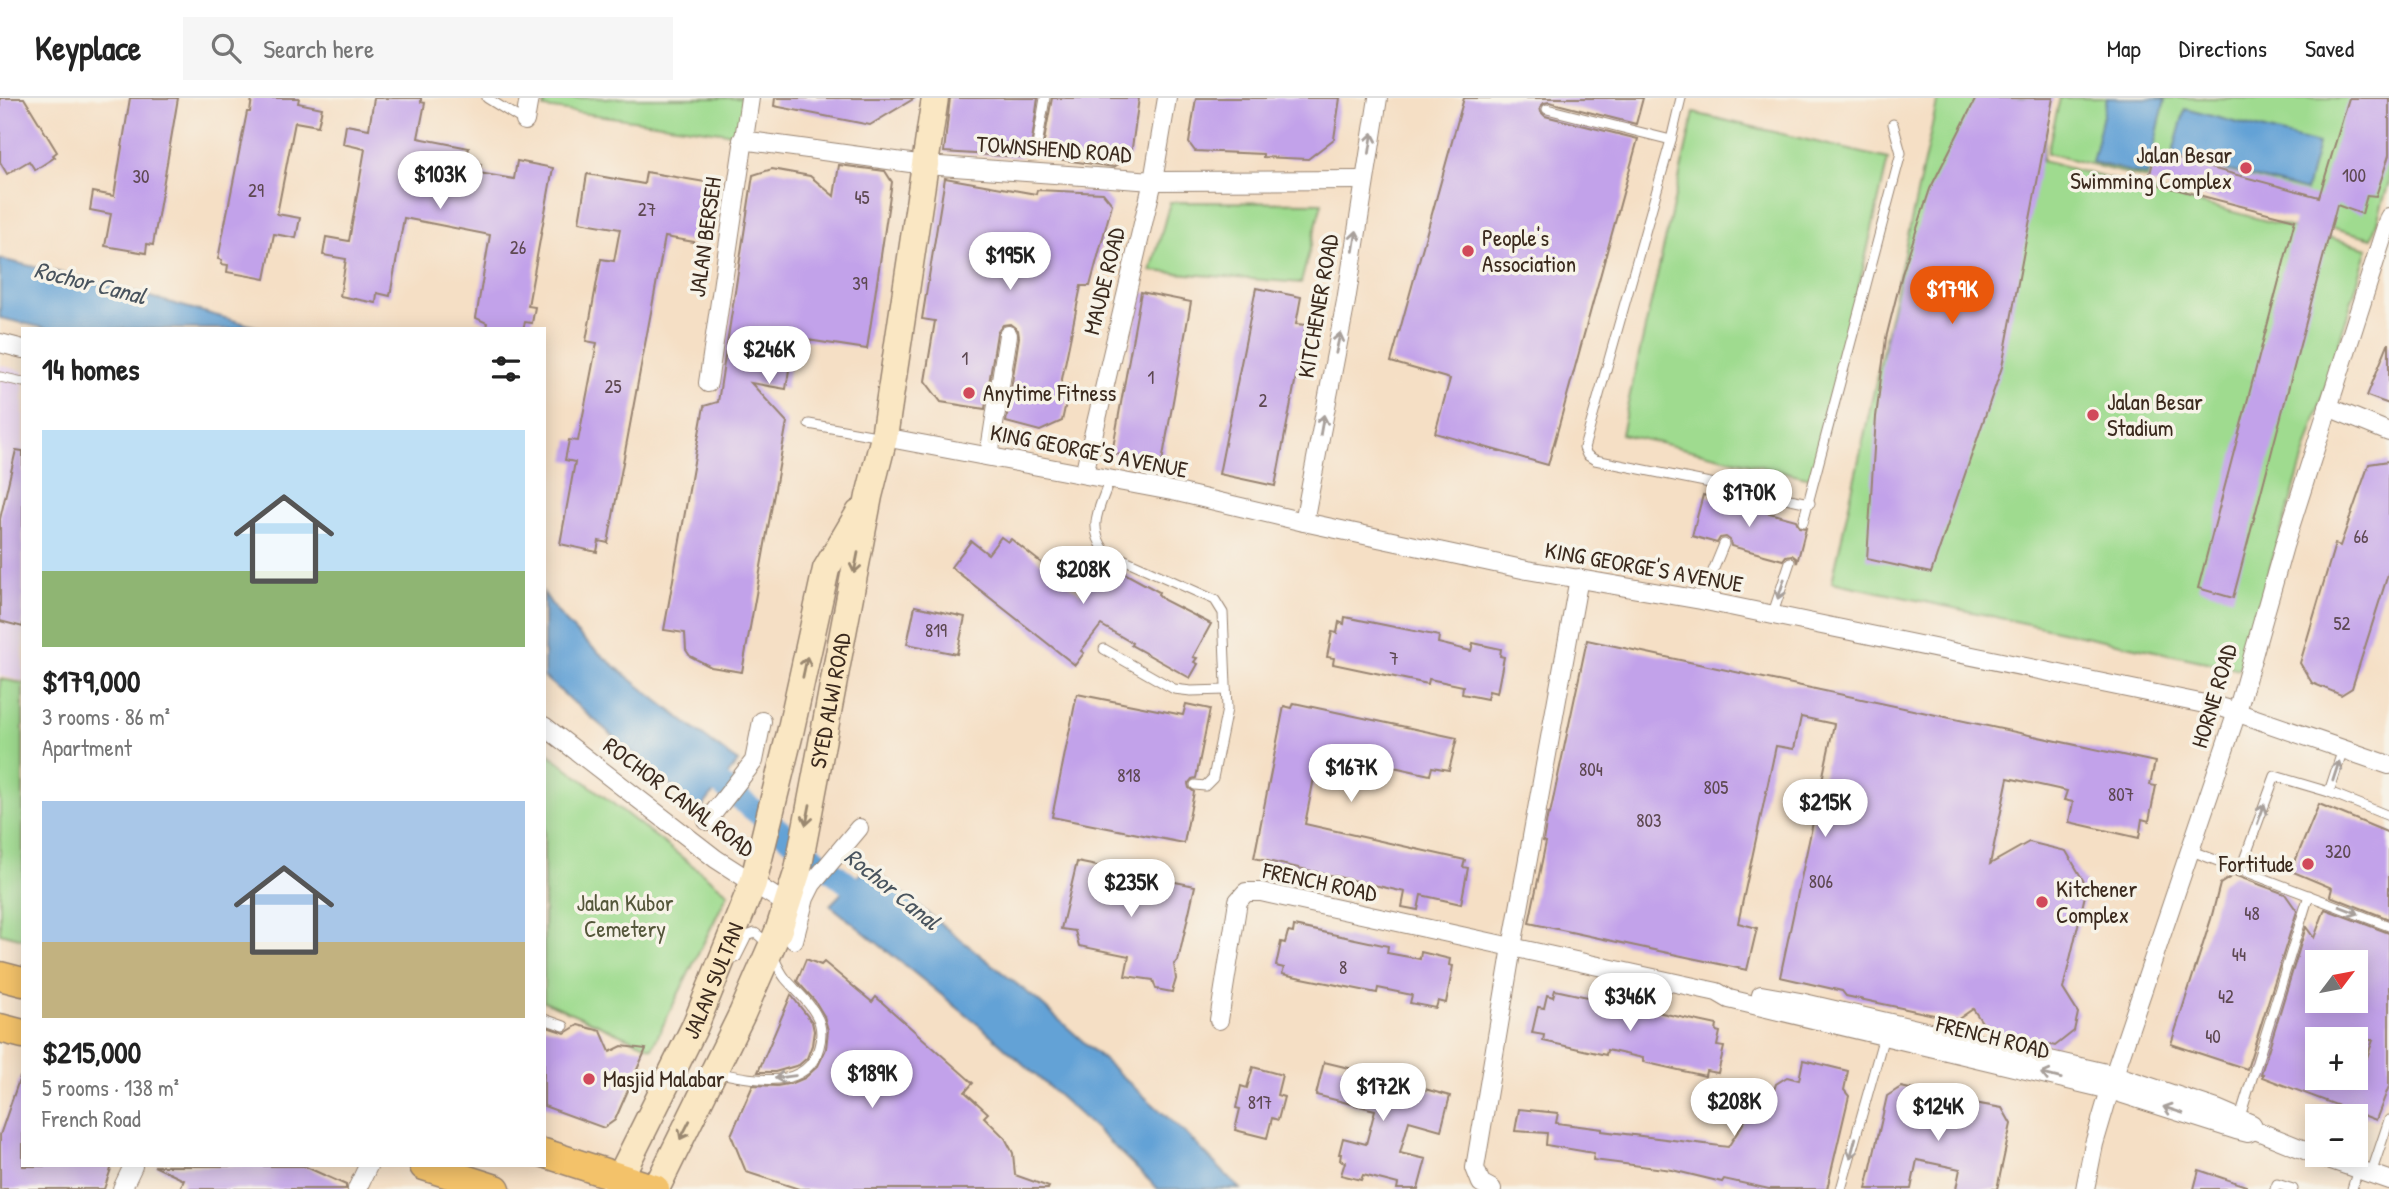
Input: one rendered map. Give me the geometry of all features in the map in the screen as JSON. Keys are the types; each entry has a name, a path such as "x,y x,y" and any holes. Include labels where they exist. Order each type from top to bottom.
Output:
{"main road":[{"path":"0,976 21,981"},
{"path":"0,1028 21,1033"},
{"path":"546,1154 616,1183 655,1189"},
{"path":"427,1167 496,1189"}],"street":[{"path":"524,121 529,98"},
{"name":"JALAN BERSEH","path":"708,383 750,98"},
{"name":"SYED ALWI ROAD","path":"786,904 805,877 818,761 869,496 884,437 935,98"},
{"name":"MAUDE ROAD","path":"1084,474 1153,181 1167,98"},
{"name":"KITCHENER ROAD","path":"1304,523 1346,301 1378,98"},
{"name":"TOWNSHEND ROAD","path":"743,140 925,165 1153,181 1364,180"},
{"name":"HORNE ROAD","path":"2085,1189 2094,1144 2112,1082 2236,712 2284,546 2389,218"},
{"path":"989,456 1008,335"},
{"path":"0,343 21,348"},
{"path":"2328,407 2389,432"},
{"name":"KING GEORGE'S AVENUE","path":"884,437 1177,492 1304,523 1527,570 1701,600 2236,712 2389,765"},
{"name":"SYED ALWI ROAD","path":"753,883 826,569 869,496"},
{"path":"1486,1186 1475,1168 1579,579"},
{"path":"712,815 754,761 762,721"},
{"name":"ROCHOR CANAL ROAD","path":"546,728 716,859 786,904"},
{"path":"782,945 806,898 805,877 855,832"},
{"name":"JALAN SULTAN","path":"616,1183 695,1026 753,883"},
{"name":"FRENCH ROAD","path":"1219,1020 1238,901 1246,892 1261,892 1717,992 1729,999 1885,1029 2112,1082 2159,1089 2238,1124 2248,1133 2255,1130 2305,1150"},
{"name":"JALAN SULTAN","path":"655,1189 782,945 786,904"},
{"name":"FRENCH ROAD","path":"2112,1082 2238,1124"},
{"path":"122,1189 133,1167"},
{"path":"357,1189 368,1167"},
{"path":"2352,1167 2373,1174"}],"lane":[{"path":"487,98 524,121"},
{"path":"1036,152 1045,98"},
{"path":"1681,98 1584,448 1587,455 1595,460 1810,503"},
{"path":"1547,109 1671,140"},
{"path":"1803,522 1901,153 1893,124"},
{"path":"0,377 21,382"},
{"path":"810,424 884,437"},
{"path":"1110,479 1096,521 1097,539 1105,551 1215,600 1223,612 1227,709 1213,778 1205,786 1195,785"},
{"path":"1740,505 1746,490"},
{"path":"1701,600 1724,544"},
{"path":"1772,616 1790,562"},
{"path":"1104,649 1174,689 1226,690"},
{"path":"2329,792 2343,749"},
{"path":"2241,869 2275,776 2329,792 2389,816"},
{"path":"2189,850 2389,926"},
{"path":"2238,1124 2309,895"},
{"path":"714,1072 755,1080 790,1077 806,1069 814,1059 821,1037 817,1016 783,975 782,945 755,933 747,936 732,967"},
{"path":"695,1026 726,979"},
{"path":"546,1020 564,1026"},
{"path":"1841,1189 1885,1029"},
{"path":"2352,1189 2373,1174 2389,1120"},
{"path":"2275,1189 2277,1184 2292,1189"}],"shaded area":[{"path":"0,365 21,370 21,681 0,676"}],"green space":[{"path":"546,98 748,98 742,135 544,108"},
{"name":"Jalan Besar Stadium","path":"1938,98 2051,98 2042,161 2368,248 2239,669 1832,582"},
{"name":"Jalan Besar Swimming Complex","path":"2060,98 2389,98 2389,182 2372,238 2047,153"},
{"path":"1694,113 1888,159 1815,479 1621,434"},
{"path":"1170,202 1322,203 1301,283 1151,271"},
{"path":"0,679 21,683 21,938 0,933"},
{"name":"Jalan Kubor Cemetery","path":"546,752 728,893 652,1048 546,1002"}],"water":[{"path":"2107,98 2165,100 2147,176 2092,162"},
{"path":"2185,109 2318,144 2306,191 2172,156"},
{"path":"0,259 86,279 257,327 40,327 0,318"},
{"path":"546,596 570,626 591,646 738,762 700,810 546,679"},
{"path":"868,866 1038,1001 1186,1134 1240,1189 1158,1189 1097,1130 985,1030 830,905"}],"building":[{"path":"0,98 24,98 57,152 53,155 55,157 35,170 29,161 7,174 0,162"},
{"path":"130,98 178,98 153,245 147,244 146,253 105,246 111,214 90,210 93,192 114,196"},
{"path":"252,98 299,98 298,103 322,108 318,126 295,122 277,214 300,218 296,238 274,234 265,279 227,272 228,265 221,264 222,260 218,259"},
{"path":"374,98 421,98 421,102 425,103 418,138 469,148 466,161 481,164 479,173 514,179 517,161 553,168 528,306 535,307 532,323 525,322 524,327 486,327 487,323 476,318 490,235 404,218 390,296 377,293 376,303 340,296 346,259 323,255 326,237 349,241 365,149 343,144 346,125 369,129"},
{"path":"775,98 915,98 870,125 774,106"},
{"path":"950,98 1038,98 1030,155 1022,154 1021,157 944,152"},
{"path":"1052,98 1139,98 1131,155 1114,167 1041,157"},
{"path":"1196,98 1340,98 1334,139 1308,159 1195,151 1189,143"},
{"path":"1464,98 1643,98 1636,124 1549,102 1540,107 1545,116 1638,139 1548,465 1435,433 1450,379 1391,362"},
{"path":"1976,98 2053,98 2002,367 1931,573 1867,559 1876,417 1886,338 1902,274 1930,189"},
{"path":"2349,98 2389,98 2389,155 2376,196 2367,195 2362,214 2337,205 2233,598 2198,588 2295,220 2148,182 2155,153 2319,197"},
{"path":"839,165 885,171 892,182 867,349 794,338 786,389 751,383 787,422 742,672 711,667 690,656 686,650 685,633 664,630 704,406 718,402 753,175 772,169 810,176 834,196"},
{"path":"646,172 717,184 706,244 665,237 608,543 599,541 597,552 560,544 575,462 565,460 569,440 578,441 597,343 586,341 601,259 614,261 620,229 579,222 587,174 644,184"},
{"path":"945,178 1036,194 1037,190 1103,193 1112,204 1090,286 1081,286 1061,384 1070,385 1062,421 1040,431 1006,422 1019,337 1018,330 1010,324 1003,325 997,333 985,409 941,402 925,381 935,321 922,319"},
{"path":"1256,288 1301,297 1296,324 1306,325 1275,486 1219,474"},
{"path":"1141,292 1191,302 1162,462 1112,453"},
{"path":"2389,344 2389,404 2367,396"},
{"path":"16,450 21,451 21,626 0,621 0,519"},
{"path":"2389,461 2389,571 2352,688 2341,695 2312,683 2300,663 2335,544 2340,546 2369,464"},
{"path":"1703,495 1733,503 1738,512 1747,507 1796,520 1799,527 1806,528 1797,563 1792,555 1783,560 1731,546 1726,537 1720,538 1717,543 1692,536"},
{"path":"1001,537 1008,542 1011,539 1081,594 1097,562 1105,566 1106,563 1159,592 1164,600 1211,624 1193,657 1197,658 1194,662 1198,664 1190,678 1101,625 1081,651 1084,653 1075,665 951,567 971,541 988,554"},
{"path":"915,606 965,617 957,654 907,644"},
{"path":"1345,617 1439,636 1438,643 1471,651 1473,643 1501,649 1500,656 1504,657 1497,693 1489,691 1487,699 1462,694 1463,686 1429,679 1428,684 1333,664 1334,658 1327,657 1332,632 1337,633 1339,622 1344,624"},
{"path":"1587,640 2155,762 2150,785 2156,786 2149,821 2142,819 2139,838 2069,822 2073,802 2064,800 2067,791 2008,778 1990,864 2029,842 2066,851 2087,887 2063,989 2078,1013 2074,1031 2055,1046 1986,1028 1973,1009 1957,1020 1846,996 1842,991 1780,977 1834,724 1801,717 1794,749 1776,746 1738,923 1757,928 1747,970 1529,923 1546,842 1543,841 1548,813 1550,814"},
{"path":"1077,694 1183,715 1186,704 1210,709 1196,778 1188,784 1194,792 1184,843 1052,817"},
{"path":"1294,703 1457,738 1449,770 1432,767 1430,775 1344,756 1339,778 1315,773 1305,824 1465,860 1463,867 1468,868 1461,904 1421,895 1418,910 1402,907 1405,892 1254,858 1284,706 1292,708"},
{"path":"2319,804 2389,833 2389,919 2330,896 2332,888 2291,871"},
{"path":"1077,862 1195,886 1178,961 1174,964 1176,979 1172,992 1156,989 1153,980 1125,976 1129,956 1079,946 1075,931 1061,929"},
{"path":"2234,875 2285,894 2297,911 2247,1069 2171,1044 2220,884"},
{"path":"2325,909 2389,933 2389,1086 2376,1120 2368,1117 2368,1104 2334,1104 2262,1077 2306,927 2314,938"},
{"path":"1294,926 1388,946 1387,953 1420,959 1421,952 1450,959 1449,965 1453,966 1446,1003 1438,1001 1436,1008 1410,1003 1412,995 1378,988 1377,993 1282,974 1284,968 1276,966 1281,942 1285,943 1288,932 1293,933"},
{"path":"806,959 821,965 824,962 872,1002 876,997 973,1083 965,1092 988,1113 984,1117 1005,1138 1013,1153 1015,1175 1049,1187 1048,1189 799,1189 746,1172 731,1135 753,1085 777,1086 805,1078 818,1066 826,1049 828,1030 824,1016 797,981"},
{"path":"1555,990 1717,1025 1716,1031 1720,1032 1717,1046 1724,1047 1718,1073 1706,1071 1705,1076 1643,1062 1643,1058 1607,1050 1606,1055 1543,1041 1544,1035 1532,1033 1538,1007 1544,1008 1547,995 1553,997"},
{"path":"791,995 812,1022 814,1031 807,1058 799,1065 775,1072 758,1072"},
{"name":"Masjid Malabar","path":"578,1025 601,1031 610,1052 622,1046 646,1049 615,1120 604,1128 546,1107 546,1027 565,1033"},
{"path":"1803,1060 1848,1071 1844,1090 1849,1096 1827,1189 1769,1189 1724,1179 1722,1182 1672,1170 1593,1160 1594,1153 1546,1145 1547,1133 1515,1131 1519,1109 1558,1113 1556,1123 1728,1147 1751,1111 1758,1113 1760,1106 1768,1108 1776,1084 1787,1077 1799,1080"},
{"path":"1324,1062 1415,1084 1414,1086 1450,1096 1441,1130 1409,1121 1400,1153 1426,1159 1418,1189 1397,1189 1398,1184 1363,1175 1361,1180 1341,1175 1345,1162 1340,1160 1339,1154 1343,1138 1366,1144 1375,1110 1316,1095"},
{"path":"1253,1067 1282,1075 1277,1095 1284,1097 1278,1120 1272,1118 1267,1138 1235,1130 1240,1109 1236,1108 1241,1086 1247,1088"},
{"path":"21,1077 21,1167 112,1167 104,1189 0,1189 0,1135"},
{"path":"1901,1087 1932,1094 1930,1103 1938,1118 1959,1122 1972,1114 1974,1103 2002,1108 2011,1124 1997,1189 1956,1189 1960,1169 1917,1160 1911,1189 1866,1189 1887,1096"},
{"path":"156,1167 306,1167 346,1185 346,1189 180,1189 184,1180"},
{"path":"2199,1170 2246,1186 2246,1189 2194,1189"}],"waterway":[{"name":"Rochor Canal","path":"696,765 874,904"}],"place":[{"name":"Jalan Besar Swimming Complex","path":"2246,168"},
{"name":"People's Association","path":"1468,251"},
{"name":"Anytime Fitness","path":"969,393"},
{"name":"Jalan Besar Stadium","path":"2093,415"},
{"name":"Fortitude","path":"2308,864"},
{"name":"Kitchener Complex","path":"2042,902"},
{"name":"Masjid Malabar","path":"589,1079"}]}
